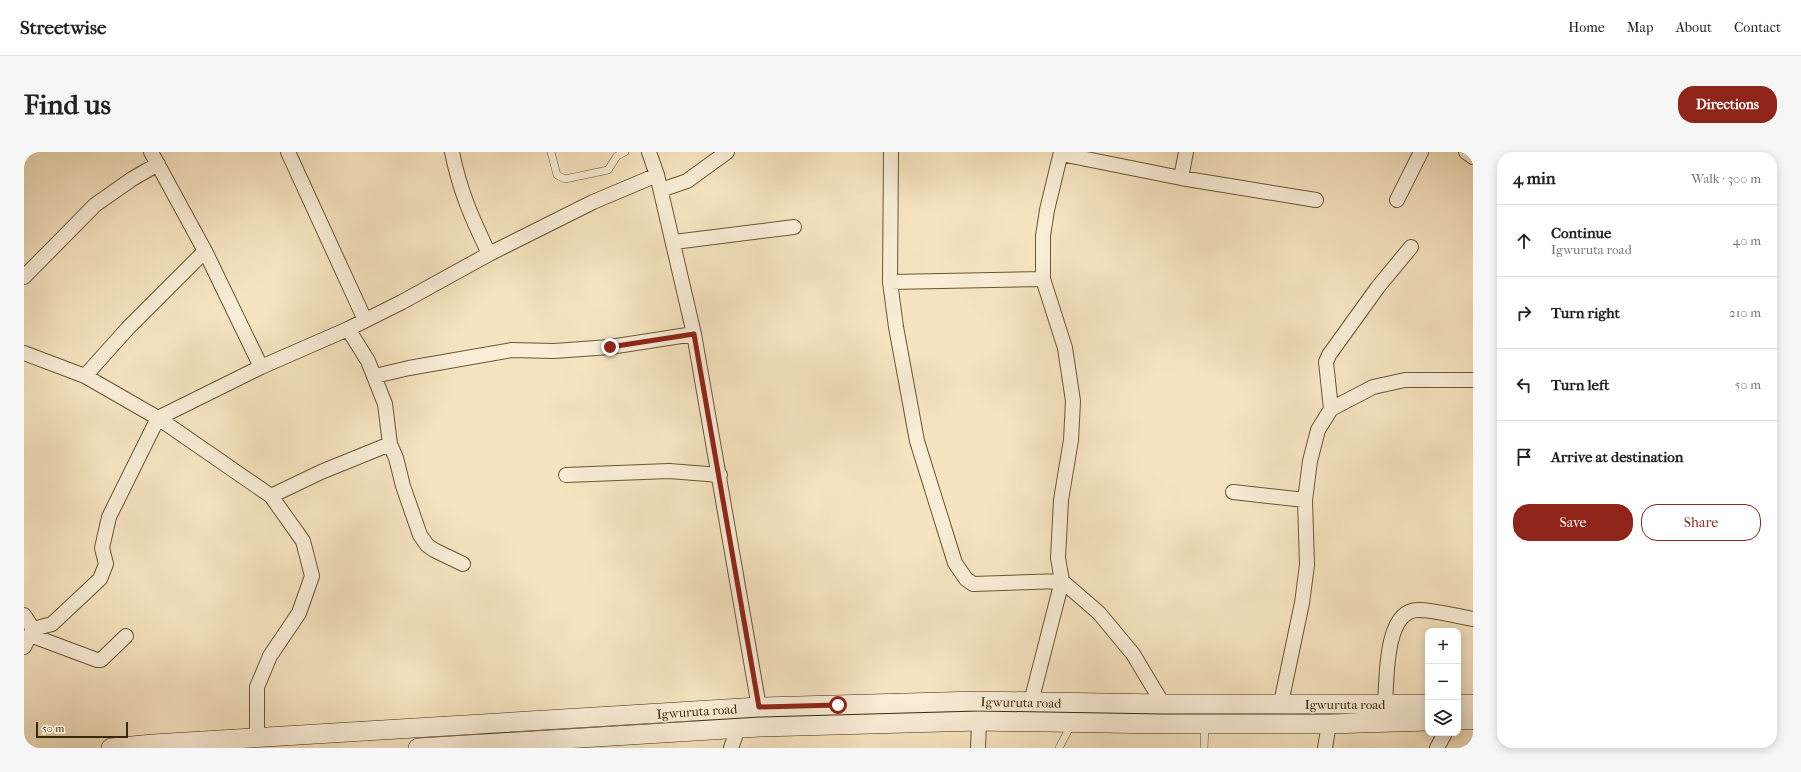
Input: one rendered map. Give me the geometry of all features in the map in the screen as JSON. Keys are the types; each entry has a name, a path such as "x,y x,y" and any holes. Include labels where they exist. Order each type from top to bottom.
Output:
{"main road":[{"name":"Igwuruta road","path":"111,748 759,707 978,701 1163,704 1425,704"},
{"path":"1461,704 1473,704"},
{"path":"1461,720 1473,720"},
{"name":"Igwuruta road","path":"418,748 586,743 735,729 979,721 1205,724 1329,724 1425,721"}],"street":[{"path":"288,152 365,320"},
{"path":"452,152 457,176 467,209 489,254"},
{"path":"649,152 661,190 674,242 694,334 720,475 759,707"},
{"path":"661,190 687,181 727,152"},
{"path":"891,152 890,282 896,327 917,441 955,563 966,579 973,584 1062,581 1099,613 1133,654 1163,704"},
{"path":"1181,178 1186,152"},
{"path":"1398,200 1422,152"},
{"path":"1466,152 1473,157"},
{"path":"1031,702 1062,581 1058,558 1061,500 1071,440 1073,401 1065,348 1043,279 1043,236 1061,153 1181,178 1316,200"},
{"path":"24,277 95,206 132,179 155,158 205,251 261,367"},
{"path":"29,637 52,624 100,579 106,564 102,548 109,517 158,418 261,367 348,329 402,302 489,254 593,202 657,176"},
{"path":"674,242 794,227"},
{"path":"1332,409 1326,362 1329,355 1378,287 1411,247"},
{"path":"85,376 128,328 205,251"},
{"path":"890,282 1043,279"},
{"path":"348,329 368,360 385,404 390,444 396,458 403,486 420,536 427,545 434,550 463,564"},
{"path":"375,376 409,368 512,350 554,351 610,347 694,334"},
{"path":"24,353 85,376 158,418 271,496 303,541 312,576 299,613 270,656 257,687 257,738"},
{"path":"1281,703 1302,603 1307,565 1305,500 1310,461 1318,430 1332,409 1373,387 1405,380 1473,380"},
{"path":"271,496 321,472 390,444"},
{"path":"566,475 669,471 720,475"},
{"path":"1233,492 1305,500"},
{"path":"1385,704 1391,636 1398,621 1407,612 1417,610 1473,619"},
{"path":"24,615 29,637"},
{"path":"29,637 97,660 101,660 126,636"},
{"path":"978,748 979,721"},
{"path":"1325,748 1329,724"},
{"path":"731,748 735,738 735,729"},
{"path":"1437,748 1443,736"}],"lane":[{"path":"551,152 557,175 565,179 608,170 617,156 625,152"},
{"path":"1059,748 1072,723"},
{"path":"1204,748 1205,724"}],"route":[{"path":"610,347 694,334 720,475 759,707 838,705"}]}
